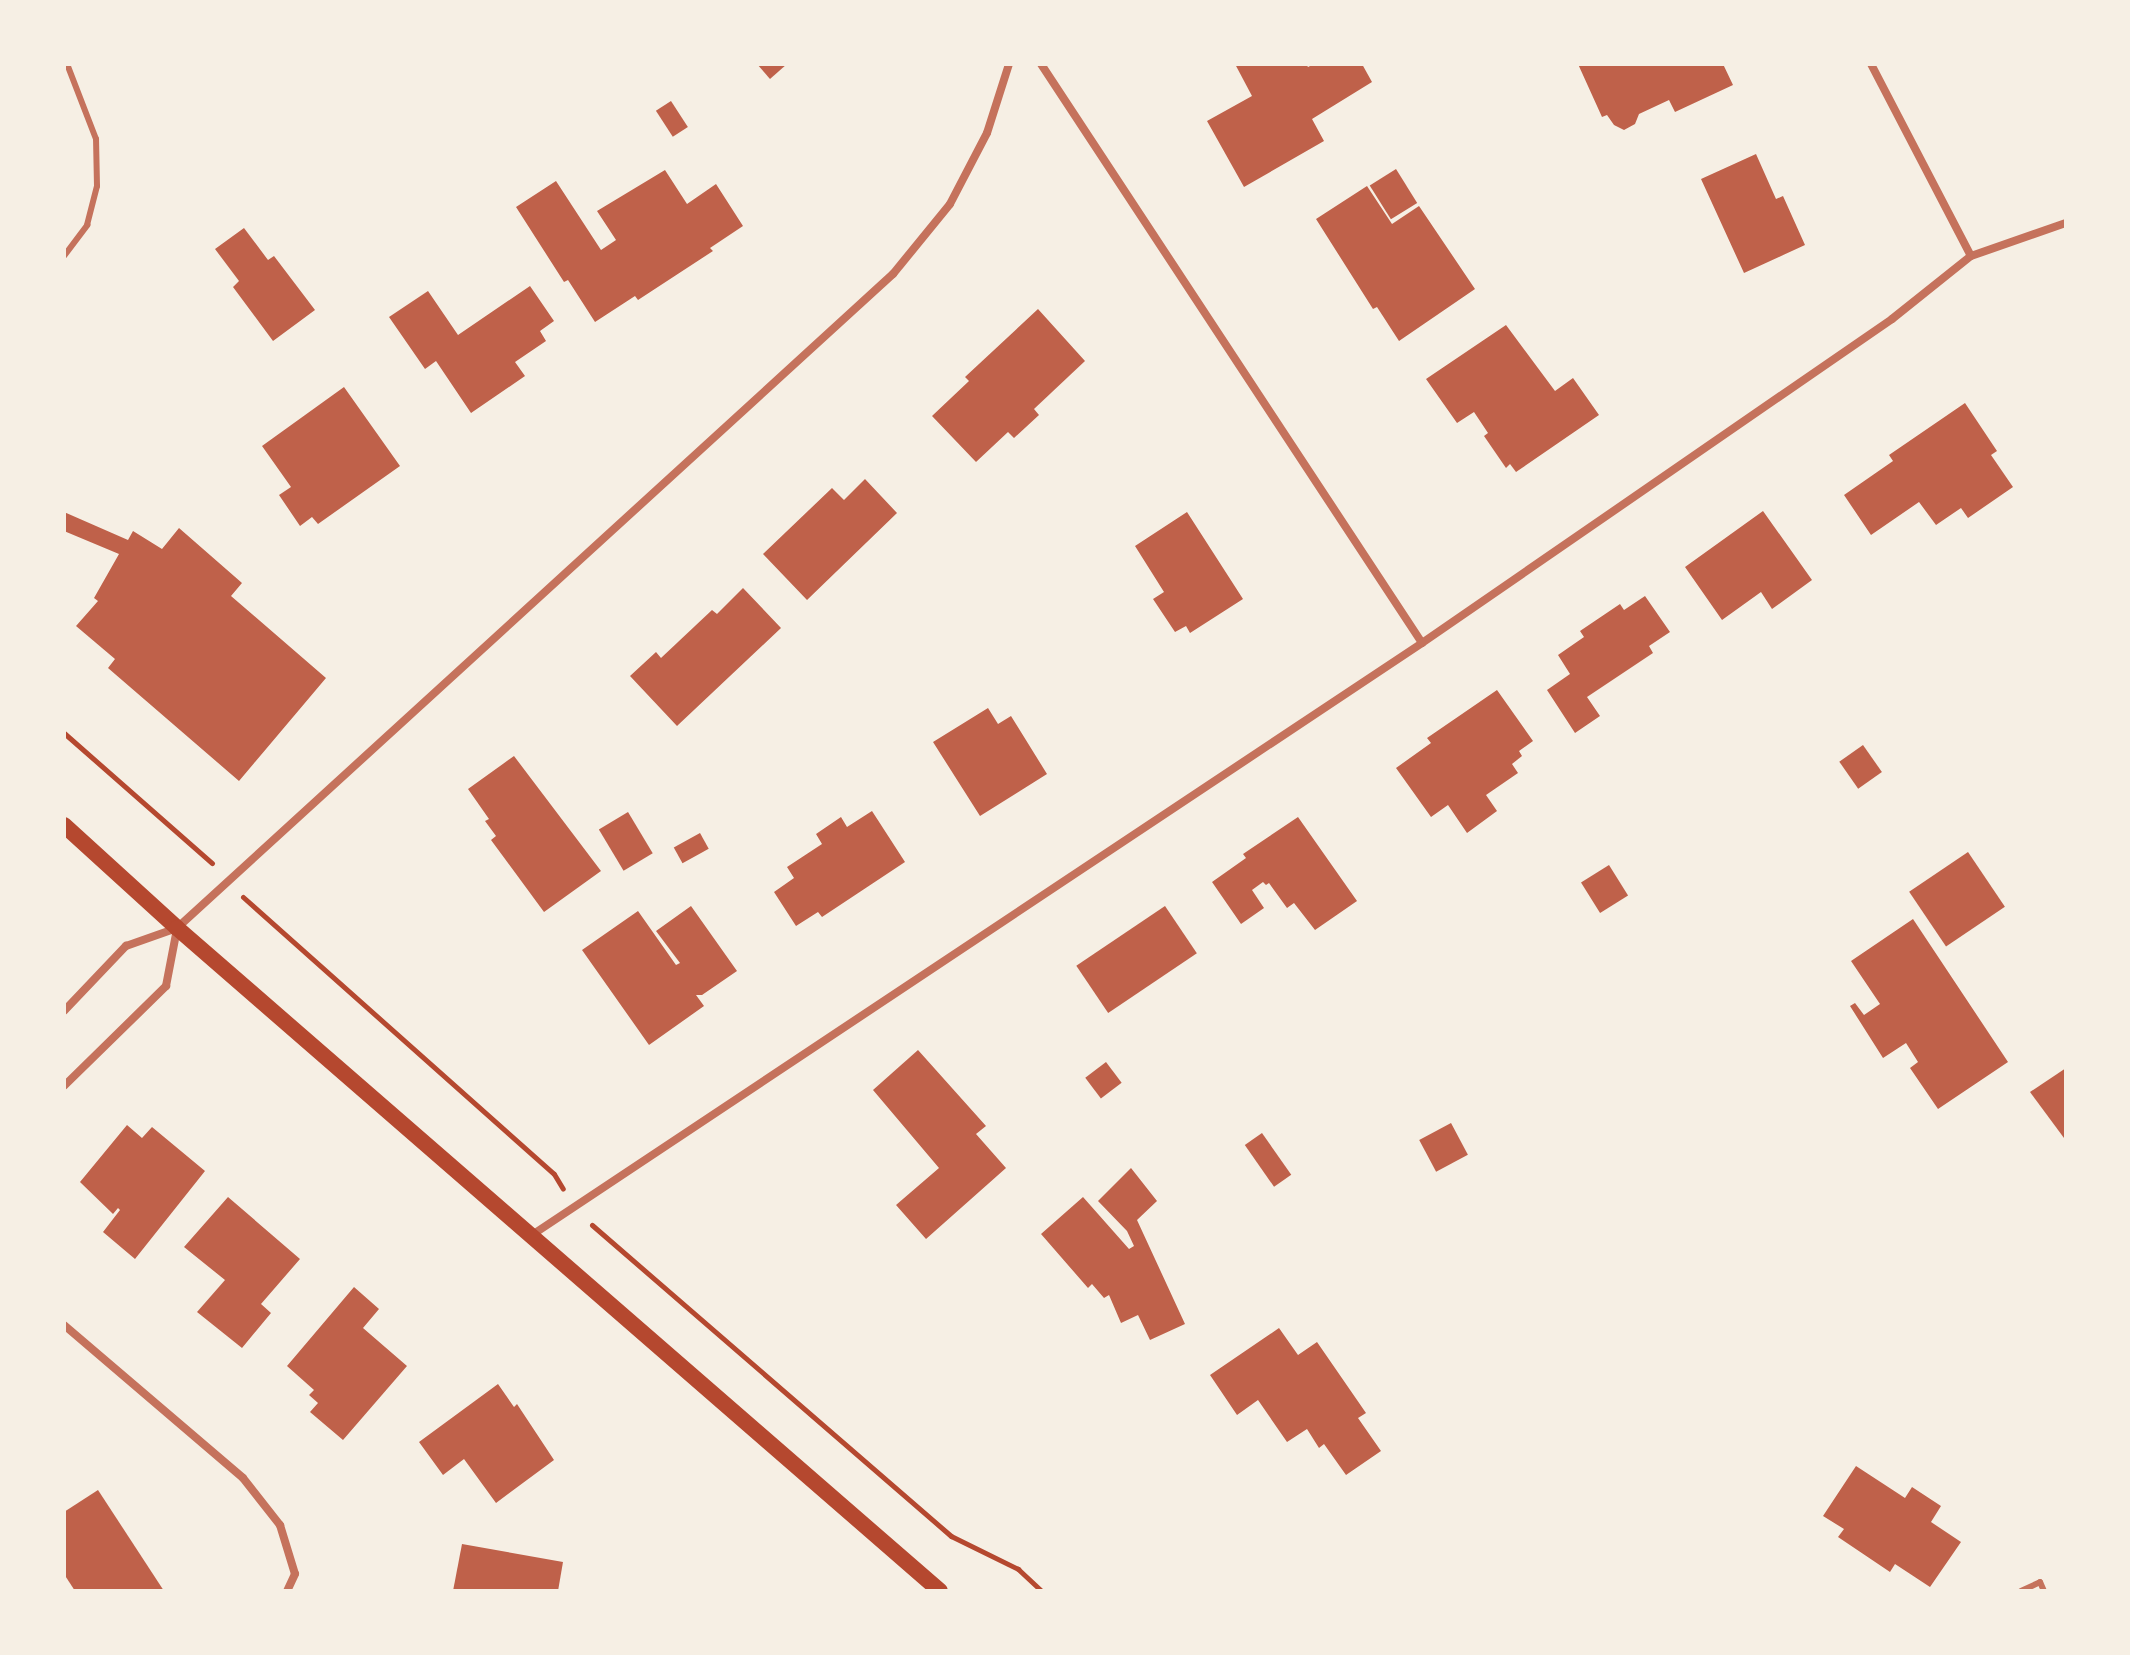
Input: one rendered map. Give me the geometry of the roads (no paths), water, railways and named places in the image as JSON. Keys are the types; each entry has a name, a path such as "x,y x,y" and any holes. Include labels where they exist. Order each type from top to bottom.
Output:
{"main road":[{"path":"64,825 177,928 940,1591"}],"street":[{"path":"64,1011 126,946 177,928 893,274 950,204 987,133 1009,64"},
{"path":"1041,64 1422,643"},
{"path":"1871,64 1971,256"},
{"path":"532,1235 1422,643 1892,319 1971,256 2066,223"},
{"path":"64,1086 166,986 177,928"},
{"path":"64,1325 243,1478 280,1525 295,1574 287,1591"}],"lane":[{"path":"64,256 87,225 97,186 96,139 67,64"},
{"path":"2021,1591 2040,1582 2044,1591"}]}
